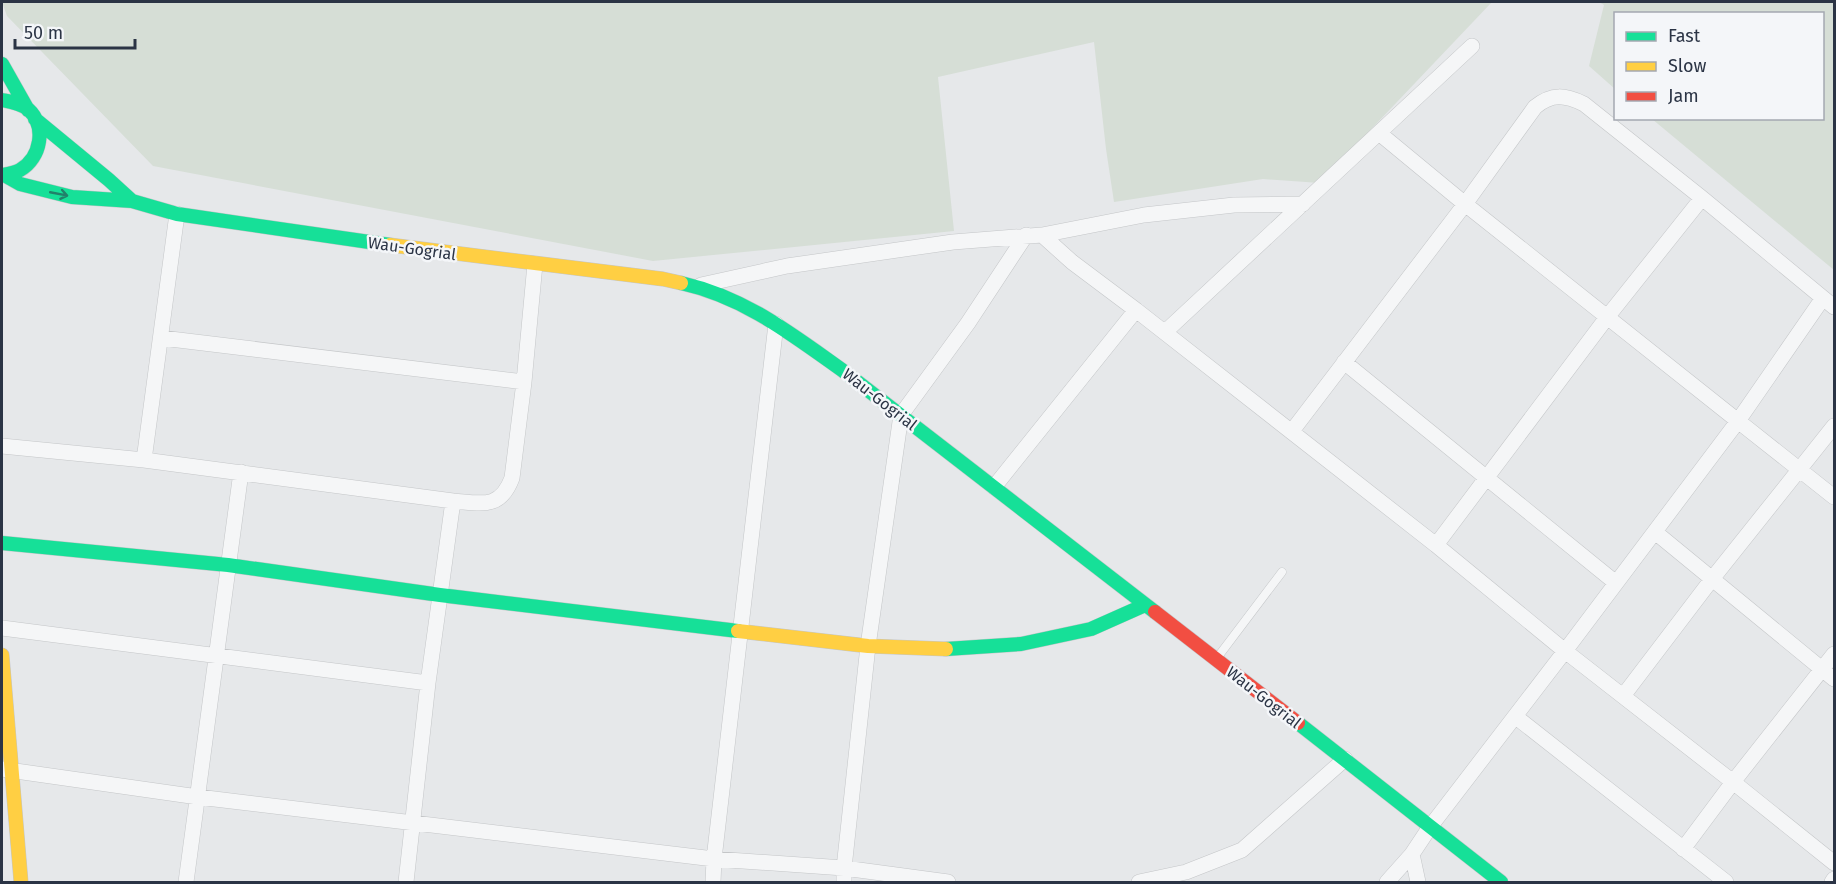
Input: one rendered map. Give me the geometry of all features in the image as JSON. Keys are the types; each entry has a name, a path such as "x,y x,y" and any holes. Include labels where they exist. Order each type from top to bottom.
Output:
{"main road":[{"name":"Wau-Gogrial","path":"2,64 31,114 55,138 116,185 132,201"},
{"path":"2,100 18,103 31,114 39,129 40,140 38,151 24,168 15,173 3,175"},
{"name":"Wau-Gogrial","path":"3,175 20,184 45,191 72,196 132,201 177,214 535,264 663,279 695,286 727,297 776,324 842,370 1501,882"},
{"path":"2,543 228,565 440,595 868,646 954,649 1021,644 1091,629 1145,605"},
{"path":"2,655 7,769 21,882"}],"street":[{"path":"1165,332 1472,46"},
{"path":"1292,431 1465,204 1535,107 1544,100 1563,96 1584,104 1829,302 1516,717 1430,827 1412,854 1387,882"},
{"path":"1379,133 1834,497"},
{"path":"1436,544 1608,316 1702,198"},
{"path":"695,286 787,266 953,242 1034,235 1144,215 1234,205 1303,204"},
{"path":"144,460 177,214"},
{"path":"1034,235 1136,309 1436,544 1565,651 1834,863"},
{"path":"844,875 868,646 900,415 1034,235"},
{"path":"2,446 144,460 453,501 484,504 493,502 507,490 512,478 535,264"},
{"path":"994,488 1136,309"},
{"path":"713,882 776,324"},
{"path":"162,338 524,382"},
{"path":"1344,362 1616,583"},
{"path":"1623,696 1712,579 1834,426"},
{"path":"186,882 241,472"},
{"path":"406,882 428,683 453,501"},
{"path":"1654,532 1828,674"},
{"path":"2,628 428,683"},
{"path":"1683,849 1734,782 1828,674 1834,654"},
{"path":"1516,717 1726,882"},
{"path":"1139,882 1186,872 1242,850 1345,759"},
{"path":"7,769 198,797 844,875 948,882"},
{"path":"1412,854 1418,882"}],"lane":[{"path":"1216,659 1282,572"}],"shaded area":[{"path":"2,2 1492,2 1320,183 1263,179 1114,202 1094,42 938,77 954,231 653,261 153,166 7,16"},
{"path":"1599,2 1834,2 1834,270 1653,120 1824,120 1824,12 1614,12 1614,88 1589,66 1604,5"}],"traffic: fast":[{"path":"2,64 28,110"},
{"path":"2,100 28,109 38,124 39,133 37,150 27,165 18,171 2,175"},
{"path":"35,119 132,201"},
{"path":"4,175 20,184 72,197 132,201 177,214 390,245"},
{"path":"681,283 704,289 746,307 804,343 1155,612"},
{"path":"2,543 228,565 440,595 738,631"},
{"path":"946,649 1021,644 1091,629 1145,605"},
{"path":"1298,723 1501,882"}],"traffic: slow":[{"path":"390,245 681,283"},
{"path":"738,631 868,646 946,649"},
{"path":"2,655 21,882"}],"traffic: jam":[{"path":"1155,612 1298,723"}]}
